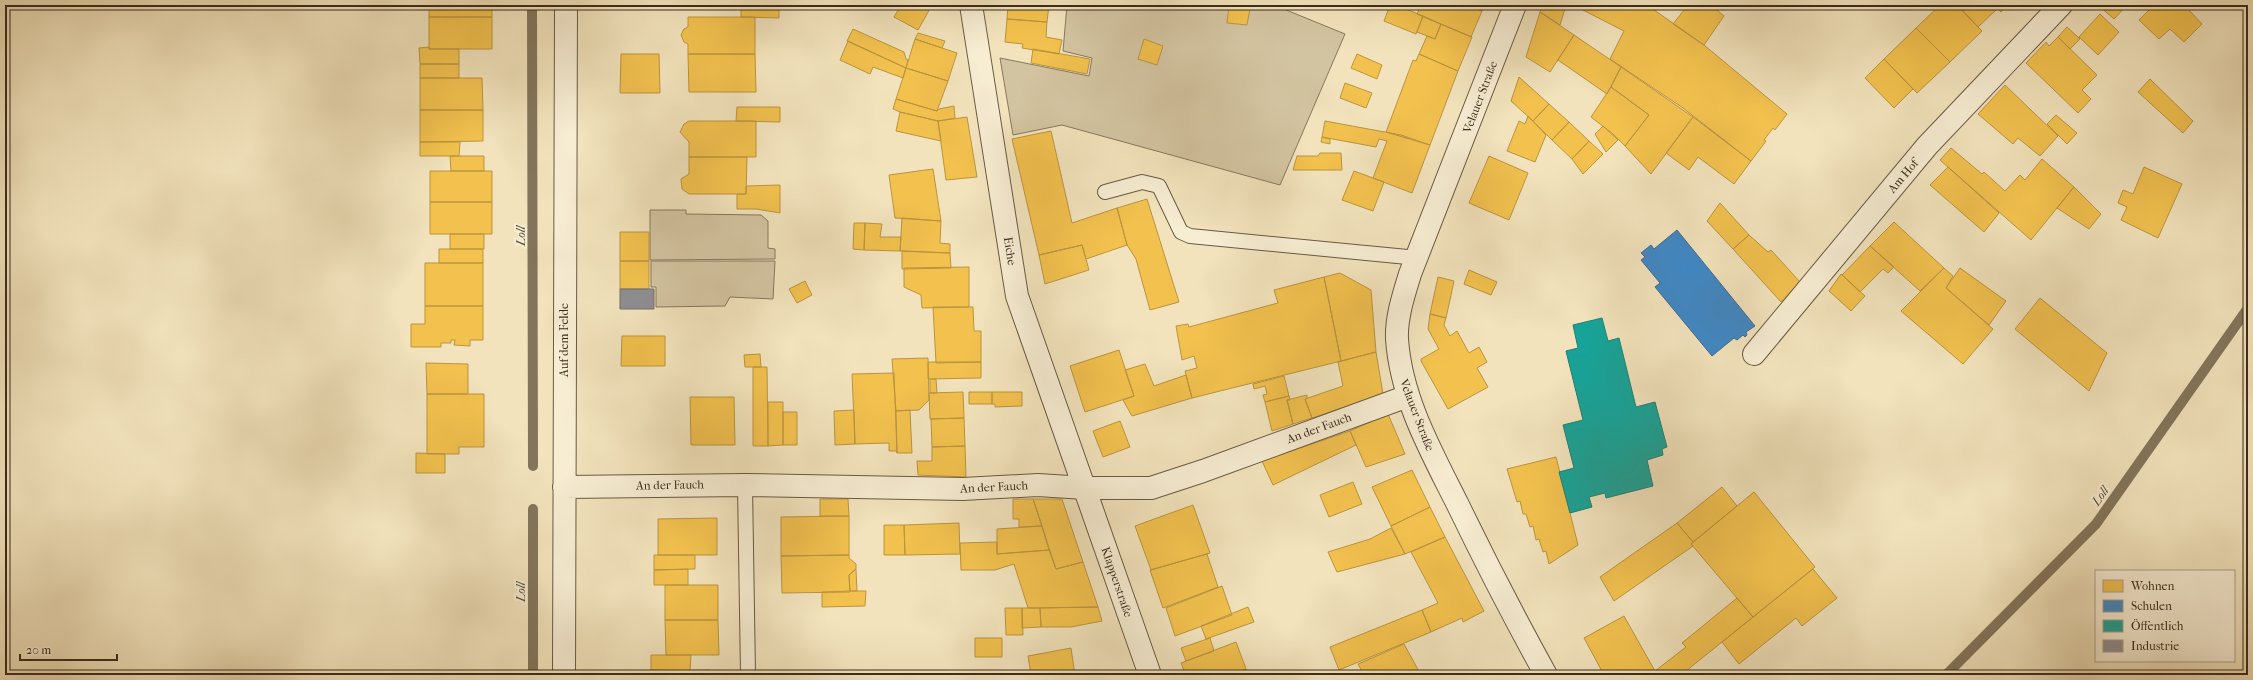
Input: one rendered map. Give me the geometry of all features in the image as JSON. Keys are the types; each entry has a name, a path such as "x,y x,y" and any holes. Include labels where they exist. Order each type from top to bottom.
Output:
{"street":[{"name":"Auf dem Felde","path":"564,675 566,5"},
{"name":"Eiche","path":"971,5 1017,296 1085,488"},
{"name":"Velauer Straße","path":"1516,5 1418,258 1410,274 1401,303 1397,337 1400,368 1408,396 1429,447 1504,598 1546,675"},
{"name":"Am Hof","path":"1754,354 1927,146 2061,5"},
{"name":"An der Fauch","path":"564,486 745,485 963,489 1038,485 1085,488 1152,488 1203,471 1408,396"},
{"name":"Klapperstraße","path":"1085,488 1150,675"}],"lane":[{"path":"1105,192 1142,182 1159,186 1181,232 1190,236 1418,258"},
{"path":"745,485 748,675"}],"shaded area":[{"path":"1067,5 1274,5 1345,34 1280,185 1062,125 1013,135 1000,58 1089,76 1092,58 1063,51"},
{"path":"650,210 686,210 686,214 761,215 768,221 768,248 775,249 775,259 650,260"},
{"path":"651,261 775,261 773,299 730,297 725,306 656,307 656,287 651,287"}],"building: Wohnen":[{"path":"429,5 492,5 492,17 429,17"},
{"path":"741,5 779,5 779,18 741,17"},
{"path":"901,5 932,5 918,30 894,17"},
{"path":"1008,5 1049,5 1047,22 1007,19"},
{"path":"1229,5 1250,8 1247,25 1227,23"},
{"path":"1390,5 1401,7 1423,16 1416,34 1384,21"},
{"path":"1421,5 1469,5 1482,11 1471,37 1417,14"},
{"path":"1469,5 1484,5 1482,11"},
{"path":"1542,5 1566,5 1560,25 1540,12"},
{"path":"1581,5 1647,5 1704,45 1787,114 1775,130 1773,128 1764,140 1766,141 1751,161 1683,108 1610,59 1624,31 1579,8"},
{"path":"1688,5 1711,5 1724,16 1704,45 1673,24"},
{"path":"1940,5 1957,5 1982,31 1950,62 1916,28"},
{"path":"1957,5 1995,5 1998,8 1978,27"},
{"path":"1995,5 2008,5 2001,12"},
{"path":"2098,5 2127,5 2114,19"},
{"path":"2154,5 2160,5 2163,8 2165,5 2192,5 2188,9 2202,24 2184,42 2170,29 2159,39 2139,20"},
{"path":"1540,12 1574,35 1550,72 1526,57"},
{"path":"2100,14 2119,32 2098,55 2079,37"},
{"path":"1423,16 1441,24 1435,39 1417,32"},
{"path":"429,17 492,17 492,49 429,49"},
{"path":"688,17 755,17 755,54 688,54 688,44 684,42 681,35 684,29 688,27"},
{"path":"1007,19 1047,22 1046,37 1062,40 1059,54 1022,48 1023,44 1005,42"},
{"path":"1441,24 1472,37 1458,71 1419,54 1427,36 1435,39"},
{"path":"2067,27 2080,39 2070,49 2058,37"},
{"path":"1916,28 1950,62 1917,93 1884,59"},
{"path":"853,29 904,52 906,59 908,60 906,68 847,41"},
{"path":"918,33 945,41 942,48 915,39"},
{"path":"1574,35 1621,67 1607,94 1558,60"},
{"path":"2058,37 2097,75 2082,90 2091,99 2078,113 2026,63 2046,42 2049,46"},
{"path":"915,39 957,53 948,81 906,68"},
{"path":"1144,39 1163,46 1157,65 1138,59"},
{"path":"848,41 906,68 903,78 873,67 870,74 840,60"},
{"path":"429,47 429,49 459,49 459,64 420,64 419,48"},
{"path":"1033,49 1090,59 1087,74 1031,63"},
{"path":"621,54 659,54 660,93 620,93"},
{"path":"688,54 755,54 756,92 689,92"},
{"path":"1357,54 1382,65 1377,79 1351,68"},
{"path":"1419,54 1458,71 1430,145 1386,132 1413,60 1416,61"},
{"path":"1884,59 1913,89 1894,108 1865,78"},
{"path":"420,64 459,64 459,78 420,78"},
{"path":"1621,67 1693,117 1651,174 1625,146 1649,115 1611,87"},
{"path":"906,68 948,81 937,111 896,99"},
{"path":"1519,77 1549,104 1533,121 1511,101"},
{"path":"420,78 482,78 483,110 420,110"},
{"path":"2150,79 2193,121 2183,133 2138,92"},
{"path":"1345,83 1372,93 1366,108 1340,98"},
{"path":"2005,85 2058,136 2040,156 2018,138 2013,144 1978,114"},
{"path":"1611,87 1649,115 1625,146 1613,134 1591,117"},
{"path":"896,99 937,111 939,109 954,106 955,118 938,121 900,112 893,109"},
{"path":"1549,104 1569,122 1552,140 1533,121"},
{"path":"737,107 780,107 780,122 736,121"},
{"path":"420,110 483,110 483,141 420,142"},
{"path":"900,112 938,121 941,141 896,131"},
{"path":"2056,115 2077,133 2067,144 2047,124"},
{"path":"1528,116 1546,135 1535,162 1507,151 1519,121 1525,124"},
{"path":"967,117 977,177 946,180 938,121"},
{"path":"1693,117 1751,161 1734,184 1698,157 1689,170 1666,153"},
{"path":"689,121 756,121 756,157 689,157 689,142 680,132 684,124"},
{"path":"1325,121 1401,135 1430,145 1412,193 1373,178 1387,141 1379,139 1376,147 1322,137"},
{"path":"1569,122 1589,141 1572,159 1552,140"},
{"path":"1603,126 1618,140 1606,152 1595,134"},
{"path":"1051,131 1072,223 1117,208 1127,245 1086,259 1082,245 1039,255 1012,139"},
{"path":"1322,137 1330,139 1330,144 1321,142"},
{"path":"1589,141 1603,154 1583,174 1572,159"},
{"path":"420,142 460,142 459,156 420,156"},
{"path":"1951,148 1982,174 1984,172 2005,191 2020,175 2025,180 2042,159 2074,187 2031,240 1940,160"},
{"path":"1320,153 1341,153 1342,170 1293,170 1297,156 1318,156"},
{"path":"450,156 484,156 484,171 451,171"},
{"path":"1489,156 1528,173 1509,220 1469,203"},
{"path":"689,157 747,157 746,194 689,194 682,189 681,179 689,174"},
{"path":"1948,167 1999,213 1984,232 1930,185"},
{"path":"2144,167 2182,184 2158,238 2121,220 2127,207 2118,203 2123,190 2133,194"},
{"path":"933,169 941,221 895,218 889,175"},
{"path":"430,171 492,171 492,202 430,202"},
{"path":"1354,171 1384,182 1373,211 1342,200"},
{"path":"780,185 780,213 756,209 737,209 737,194 746,194 746,186"},
{"path":"2074,187 2101,214 2089,229 2057,208"},
{"path":"1147,199 1179,302 1150,310 1136,259 1127,245 1117,208"},
{"path":"430,202 492,202 492,234 430,234"},
{"path":"1720,203 1749,235 1733,249 1707,221"},
{"path":"902,218 941,221 940,243 950,244 950,253 900,251"},
{"path":"1894,222 1944,268 1920,291 1870,246"},
{"path":"854,223 865,223 864,250 853,249"},
{"path":"865,223 882,224 880,237 901,237 900,251 864,250"},
{"path":"620,232 649,232 649,261 620,261"},
{"path":"450,234 484,234 484,249 450,249"},
{"path":"1749,235 1768,252 1771,250 1800,282 1781,302 1733,249"},
{"path":"1082,245 1089,270 1045,284 1039,255"},
{"path":"1870,246 1894,267 1888,273 1883,269 1860,292 1842,275"},
{"path":"439,249 483,249 483,263 439,263"},
{"path":"902,251 950,253 951,268 902,269"},
{"path":"620,261 649,261 649,289 620,289"},
{"path":"425,263 483,263 483,306 425,306"},
{"path":"969,267 969,307 922,308 921,295 904,287 904,268"},
{"path":"1944,268 1953,276 1946,288 1993,329 1963,364 1901,311"},
{"path":"1960,268 2006,301 1989,325 1946,288"},
{"path":"1469,270 1497,282 1491,295 1464,284"},
{"path":"1340,273 1371,290 1376,352 1341,361 1324,277"},
{"path":"1841,274 1865,296 1851,311 1829,291"},
{"path":"1324,277 1341,361 1192,398 1185,371 1197,368 1194,356 1182,360 1176,326 1188,324 1189,327 1278,303 1274,290"},
{"path":"1438,277 1454,281 1446,318 1430,314"},
{"path":"805,281 812,295 797,303 789,289"},
{"path":"2040,298 2107,353 2089,391 2015,329"},
{"path":"425,306 483,306 483,340 470,340 470,346 454,345 455,340 451,340 451,343 441,343 441,347 411,347 411,324 425,324"},
{"path":"933,307 973,307 974,331 981,331 981,362 936,363"},
{"path":"1430,314 1446,318 1444,325 1450,336 1457,331 1469,353 1479,347 1487,362 1477,368 1488,387 1448,409 1421,361 1421,359 1439,349 1428,329"},
{"path":"622,336 665,336 665,366 621,366"},
{"path":"1119,350 1134,396 1085,412 1070,366"},
{"path":"1376,352 1383,394 1312,418 1305,399 1343,386 1338,362"},
{"path":"760,354 761,367 745,367 744,355"},
{"path":"928,358 929,400 919,410 896,411 892,359"},
{"path":"928,362 981,362 981,378 928,379"},
{"path":"426,363 468,364 468,394 427,394"},
{"path":"1145,364 1154,386 1186,375 1192,398 1132,416 1123,400 1134,396 1125,370"},
{"path":"753,367 767,367 768,446 753,446"},
{"path":"894,373 897,451 889,451 889,443 855,444 852,374"},
{"path":"1284,376 1289,396 1265,402 1263,395 1267,394 1265,386 1254,389 1253,384"},
{"path":"930,379 936,379 937,393 930,393"},
{"path":"963,392 964,418 930,419 929,393"},
{"path":"969,392 992,392 992,404 969,404"},
{"path":"992,392 1022,392 1022,406 995,407 995,404 992,404"},
{"path":"427,394 484,394 484,447 459,447 459,454 427,454"},
{"path":"1307,395 1307,398 1305,399 1312,418 1293,424 1287,400"},
{"path":"1289,396 1290,400 1287,400 1293,424 1272,431 1265,402"},
{"path":"690,397 734,397 735,445 691,445"},
{"path":"768,402 783,402 783,445 768,446"},
{"path":"854,410 855,444 835,445 834,411"},
{"path":"910,410 912,453 897,453 896,411"},
{"path":"783,412 797,412 797,445 783,445"},
{"path":"1388,414 1405,454 1366,467 1350,431"},
{"path":"964,418 965,446 932,447 931,419"},
{"path":"1120,421 1130,447 1103,457 1093,431"},
{"path":"1350,431 1356,445 1273,485 1262,461"},
{"path":"965,446 966,477 918,475 917,461 932,461 932,447"},
{"path":"416,453 445,454 445,473 416,473"},
{"path":"1556,457 1578,545 1549,564 1546,551 1543,552 1539,539 1536,540 1533,526 1530,527 1526,514 1523,514 1520,501 1517,502 1507,469"},
{"path":"1412,470 1430,507 1391,526 1372,487"},
{"path":"1353,482 1362,504 1329,517 1320,495"},
{"path":"1722,487 1737,506 1693,542 1677,523"},
{"path":"1754,492 1815,567 1753,617 1691,544"},
{"path":"820,499 848,499 849,516 820,516"},
{"path":"1013,499 1033,499 1042,526 1019,527 1019,519 1013,519"},
{"path":"1033,499 1062,499 1083,562 1056,569"},
{"path":"1193,505 1210,553 1151,570 1135,526"},
{"path":"1430,507 1445,537 1405,554 1391,526"},
{"path":"849,516 849,555 781,556 781,517"},
{"path":"717,518 717,555 658,555 658,519"},
{"path":"959,523 960,554 905,555 904,525"},
{"path":"1677,523 1693,542 1691,544 1693,546 1614,601 1600,577"},
{"path":"884,525 904,525 905,555 884,555"},
{"path":"1042,526 1049,550 997,554 997,529"},
{"path":"1391,528 1405,554 1337,572 1328,552 1370,539"},
{"path":"1445,537 1484,611 1463,622 1462,618 1431,632 1422,610 1438,603 1411,552"},
{"path":"997,542 997,554 1049,550 1056,569 1083,562 1098,607 1028,608 1014,564 995,570 961,570 960,543"},
{"path":"1207,554 1218,587 1163,608 1150,570"},
{"path":"654,555 695,555 695,569 654,570"},
{"path":"849,555 849,558 856,564 856,569 849,575 850,592 782,593 781,556"},
{"path":"688,569 688,585 654,585 654,570"},
{"path":"856,569 857,591 850,591 849,575"},
{"path":"1813,569 1837,598 1802,626 1796,618 1739,664 1722,642"},
{"path":"665,585 718,585 718,620 665,620"},
{"path":"1222,586 1232,615 1175,636 1166,608"},
{"path":"866,591 865,606 822,607 822,592"},
{"path":"1737,598 1753,617 1681,675 1657,675 1655,671 1686,647 1682,643"},
{"path":"1098,607 1102,621 1071,627 1041,627 1040,608"},
{"path":"1248,607 1254,622 1206,639 1201,626"},
{"path":"1005,608 1022,608 1023,635 1006,635"},
{"path":"1022,608 1040,608 1041,627 1022,628"},
{"path":"1422,610 1431,632 1339,670 1330,647"},
{"path":"1624,616 1657,675 1604,675 1584,638"},
{"path":"665,620 718,620 719,655 666,655"},
{"path":"975,638 1002,638 1002,657 975,657"},
{"path":"1210,638 1214,651 1186,661 1181,648"},
{"path":"1236,642 1246,669 1231,675 1186,675 1181,663"},
{"path":"1404,644 1421,675 1364,675 1358,664"},
{"path":"1071,648 1075,675 1031,675 1028,656"},
{"path":"651,655 691,655 690,671 651,670"},
{"path":"1246,669 1248,675 1231,675"},
{"path":"710,670 710,675 667,675 667,671"}],"building: Schulen":[{"path":"1677,230 1755,326 1746,332 1747,335 1745,337 1743,335 1737,340 1734,338 1712,356 1655,287 1660,283 1641,260 1645,257 1641,253 1651,245 1654,249"}],"building: Öffentlich":[{"path":"1602,318 1608,341 1619,338 1636,407 1655,402 1667,447 1662,449 1663,455 1647,460 1653,486 1606,498 1605,493 1589,497 1592,507 1570,513 1559,472 1574,468 1563,425 1583,420 1566,351 1578,348 1573,325"}],"building: Industrie":[{"path":"620,289 654,289 654,309 620,309"}],"waterway":[{"name":"Loll","path":"532,5 533,466"},
{"name":"Loll","path":"1946,675 2096,524 2248,308"},
{"name":"Loll","path":"533,509 533,675"}]}
